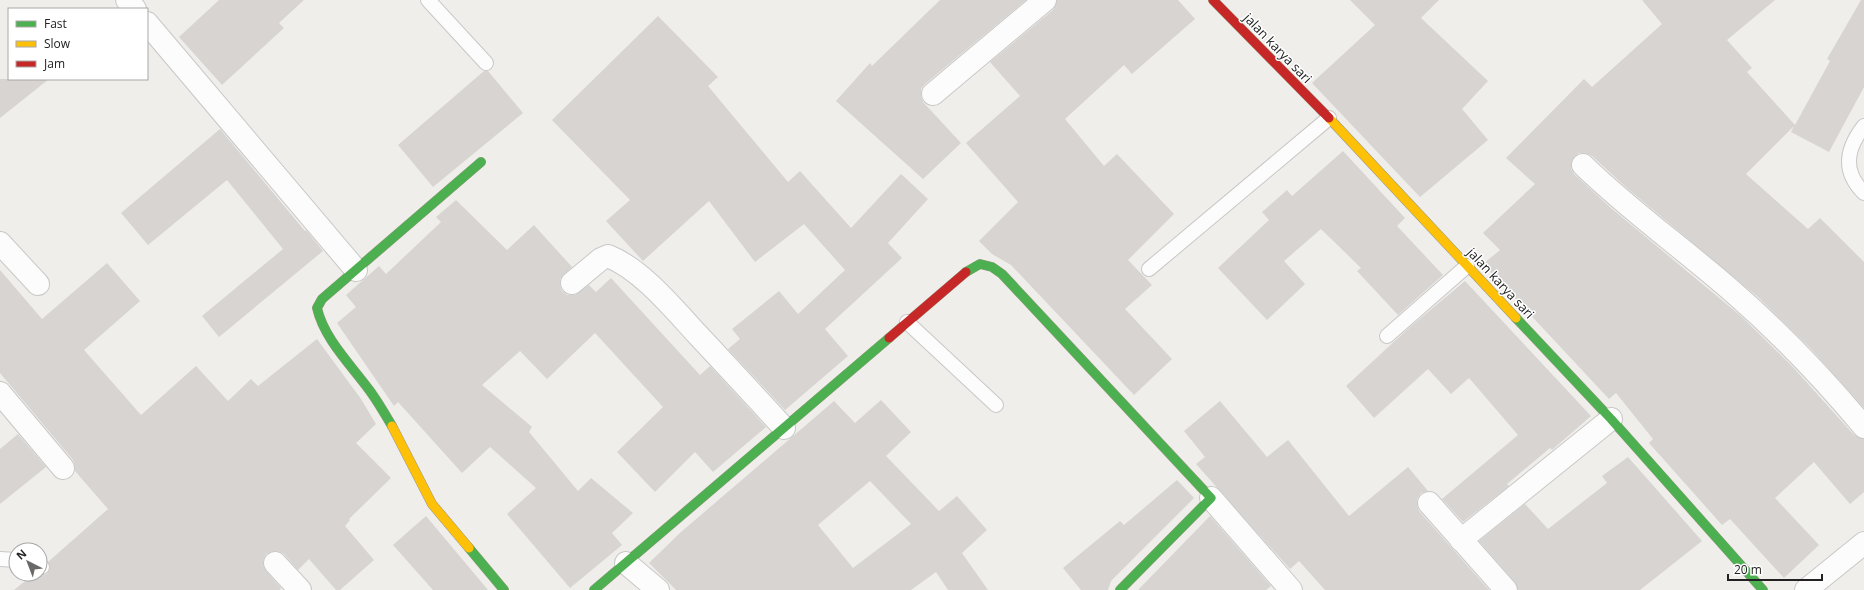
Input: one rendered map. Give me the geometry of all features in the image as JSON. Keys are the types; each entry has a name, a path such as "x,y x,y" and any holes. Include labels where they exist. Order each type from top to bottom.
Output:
{"street":[{"path":"127,0 134,8"},
{"path":"933,94 1045,0"},
{"name":"jalan karya sari","path":"1213,0 1329,118 1611,419 1763,590"},
{"path":"148,25 356,270"},
{"path":"481,162 322,299 317,308 318,317 331,338 371,392 398,436 432,504 504,590"},
{"path":"1583,165 1627,205 1714,275 1758,314 1796,352 1864,427"},
{"path":"0,243 38,284"},
{"path":"572,283 601,259 608,256 615,259 634,272 668,302 784,428"},
{"path":"594,590 906,322 968,270 980,264 992,266 1008,280 1211,498 1290,590"},
{"path":"0,393 64,468"},
{"path":"1461,540 1611,419"},
{"path":"1120,590 1211,498"},
{"path":"1429,503 1506,590"},
{"path":"1806,590 1864,543"},
{"path":"275,563 300,590"},
{"path":"626,563 658,590"}],"lane":[{"path":"428,0 486,64"},
{"path":"1149,269 1329,118"},
{"path":"1864,126 1850,149 1849,170 1864,192"},
{"path":"1387,336 1468,266"},
{"path":"906,322 996,404"}],"building":[{"path":"219,0 304,0 279,23 284,28 222,85 179,37"},
{"path":"940,0 1026,0 925,84 921,89 923,102 961,143 923,179 836,101 870,63 872,66"},
{"path":"1057,0 1178,0 1195,19 1132,74 1124,65 1065,119 1104,166 1117,154 1174,214 1128,260 1152,285 1125,309 1172,359 1134,395 1011,265 992,254 979,241 1018,202 966,143 1020,96 990,62 1053,10"},
{"path":"1350,0 1439,0 1421,18 1488,81 1462,109 1488,140 1420,197 1312,83 1375,25"},
{"path":"1642,0 1775,0 1727,40 1752,68 1747,72 1795,125 1830,61 1827,59 1861,0 1864,0 1864,87 1829,152 1791,132 1794,126 1746,174 1808,229 1820,218 1864,262 1864,408 1810,348 1759,298 1628,189 1592,156 1585,153 1579,153 1574,157 1571,163 1571,169 1574,174 1611,208 1742,317 1792,366 1854,435 1864,439 1864,492 1850,504 1814,462 1775,498 1819,545 1784,578 1730,519 1722,525 1649,443 1653,439 1616,393 1609,399 1483,264 1500,250 1483,233 1535,184 1506,158 1584,79 1592,87 1662,24"},
{"path":"658,16 718,77 708,86 788,182 800,171 851,228 901,174 928,199 888,243 902,258 825,329 848,356 785,410 728,349 740,339 732,329 779,291 798,314 845,270 804,224 755,262 709,201 643,261 606,221 630,200 552,120"},
{"path":"484,71 488,71 523,113 433,187 398,145"},
{"path":"0,79 48,80 0,118"},
{"path":"220,129 323,251 219,337 202,316 283,249 227,180 148,245 121,213"},
{"path":"1343,151 1405,218 1397,226 1443,275 1398,315 1357,271 1361,268 1321,229 1284,261 1305,284 1267,320 1218,268 1269,220 1262,212 1287,190 1292,196"},
{"path":"456,200 507,250 534,225 572,267 560,279 562,291 567,295 574,295 589,285 596,292 611,278 700,375 710,366 766,427 713,472 695,452 655,492 617,452 663,407 595,333 547,379 520,351 482,385 532,427 529,432 578,491 591,478 633,513 612,533 622,545 570,588 507,514 536,488 490,447 462,473 398,402 394,406 337,323 356,307 346,295 379,266 386,274 441,222 436,217"},
{"path":"107,263 140,301 84,350 141,415 196,366 228,401 251,379 258,386 317,339 361,399 376,424 356,443 391,478 349,519 350,520 345,526 374,560 340,590 336,590 309,559 298,570 284,554 278,551 273,551 266,554 263,560 263,565 266,571 281,588 280,590 14,590 24,582 48,582 48,572 50,567 48,562 108,509 75,471 73,460 0,373 0,270 42,319"},
{"path":"1465,281 1591,416 1552,450 1550,448 1507,484 1509,486 1463,522 1442,499 1518,435 1469,378 1451,394 1428,369 1374,418 1346,386 1410,327"},
{"path":"881,400 911,432 886,456 939,511 957,496 987,530 962,553 988,590 948,590 936,572 911,590 676,590 649,563 681,532 834,401 855,423","holes":["870,481 911,524 853,568 818,525"]},
{"path":"1220,401 1267,457 1288,440 1349,516 1408,467 1428,491 1421,493 1417,499 1419,511 1489,590 1325,590 1299,561 1290,569 1196,464 1205,457 1184,431"},
{"path":"18,434 46,467 0,504 0,449"},
{"path":"1628,457 1702,541 1640,590 1518,590 1515,582 1479,541 1525,504 1548,529 1607,483 1602,476"},
{"path":"1177,480 1194,498 1111,581 1108,590 1081,590 1063,568 1120,521 1124,525"},
{"path":"426,516 488,590 433,590 393,545"},
{"path":"1210,516 1271,586 1266,590 1138,590"}],"traffic: fast":[{"path":"392,426 373,395 332,341 326,331 317,308 322,299 481,162"},
{"path":"966,272 980,264 992,267 1002,274 1211,498 1120,590"},
{"path":"1516,318 1611,419 1763,590"},
{"path":"594,590 889,338"},
{"path":"469,548 504,590"}],"traffic: slow":[{"path":"1329,118 1516,318"},
{"path":"392,426 432,504 469,548"}],"traffic: jam":[{"path":"1213,0 1329,118"},
{"path":"889,338 966,272"}]}
